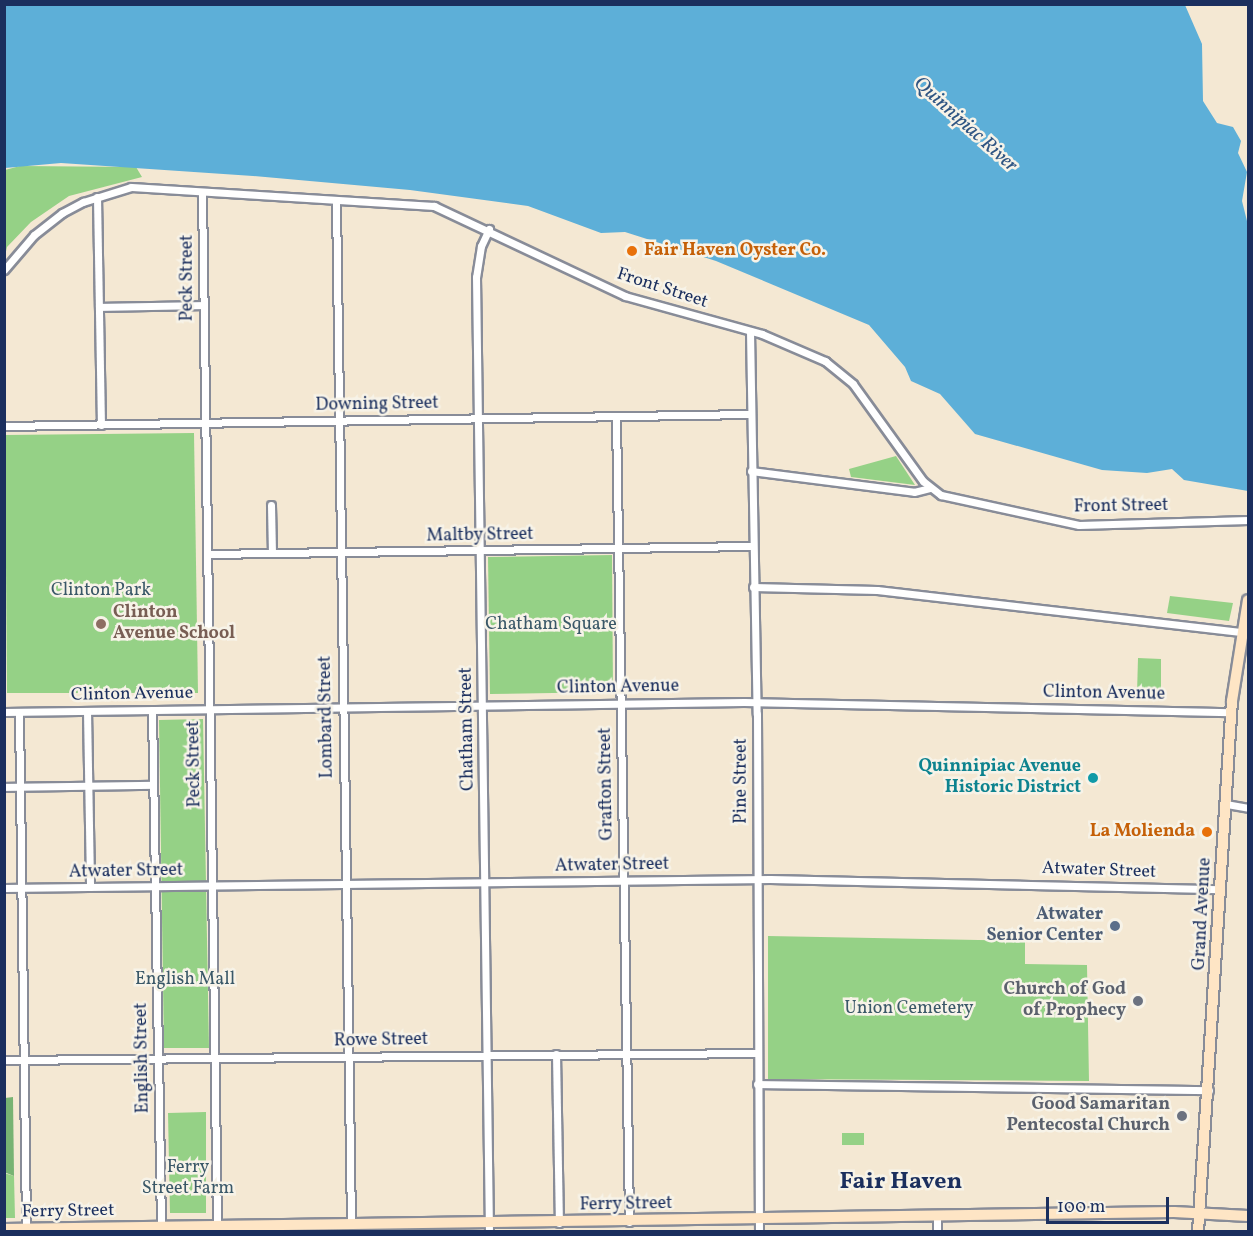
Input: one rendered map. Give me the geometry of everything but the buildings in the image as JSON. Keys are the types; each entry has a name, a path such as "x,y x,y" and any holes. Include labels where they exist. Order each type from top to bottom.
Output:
{"main road":[{"name":"Grand Avenue","path":"1198,1232 1209,1090 1231,711 1241,633 1248,600"},
{"name":"Ferry Street","path":"4,1229 161,1227 200,1229 217,1226 489,1227 558,1222 759,1219 1200,1214 1248,1216"}],"street":[{"name":"Front Street","path":"4,270 34,235 62,213 97,197 143,186 202,193 434,206 489,229 625,296 750,331 818,357 846,376 930,488 952,499 1079,525 1227,518 1248,520"},
{"name":"Peck Street","path":"202,193 217,1226"},
{"path":"97,197 101,424"},
{"name":"Lombard Street","path":"336,201 352,1228"},
{"name":"Chatham Street","path":"489,229 481,246 476,277 489,1227"},
{"path":"99,306 203,305"},
{"name":"Pine Street","path":"750,331 758,879 759,1232"},
{"name":"Downing Street","path":"4,426 205,425 751,414"},
{"name":"Grafton Street","path":"616,417 629,1222"},
{"path":"751,471 914,492 930,488"},
{"path":"271,505 272,553"},
{"name":"Maltby Street","path":"207,554 753,546"},
{"path":"753,587 877,590 1241,633"},
{"name":"Clinton Avenue","path":"4,712 756,702 1231,711"},
{"name":"English Street","path":"152,710 161,1227"},
{"path":"19,711 26,1229"},
{"path":"87,711 90,887"},
{"path":"4,787 153,785"},
{"path":"1226,804 1248,808"},
{"name":"Atwater Street","path":"4,888 758,879 1220,889"},
{"name":"Rowe Street","path":"4,1060 757,1053"},
{"path":"556,1054 558,1222"},
{"path":"757,1084 1209,1090"},
{"path":"937,1217 937,1232"}],"green space":[{"path":"20,166 136,167 142,177 69,196 31,222 7,247 5,256 5,170"},
{"name":"Clinton Park","path":"194,433 198,693 7,693 5,435"},
{"path":"896,456 915,485 851,477 849,469"},
{"name":"Chatham Square","path":"612,555 613,692 490,694 488,557"},
{"path":"1170,596 1233,603 1229,621 1167,613"},
{"path":"1138,658 1161,659 1161,694 1137,694"},
{"name":"English Mall","path":"203,719 209,1048 164,1048 159,720"},
{"name":"Union Cemetery","path":"768,936 1025,941 1025,964 1087,965 1089,1081 768,1079"},
{"path":"13,1097 14,1176 4,1172 5,1098"},
{"name":"Ferry Street Farm","path":"206,1112 206,1213 170,1213 168,1113"},
{"path":"842,1133 864,1133 864,1145 842,1145"},
{"path":"4,1173 14,1176 15,1218 5,1218"}],"water":[{"name":"Quinnipiac River","path":"4,5 1185,5 1202,44 1203,101 1217,123 1233,127 1241,141 1238,153 1247,172 1242,201 1248,225 1248,491 1184,480 1172,469 1147,473 1102,470 975,434 940,394 911,381 905,367 869,325 716,261 625,232 601,233 528,206 410,190 253,176 61,163 5,168"}],"place":[{"name":"Fair Haven Oyster Co.","path":"632,251"},
{"name":"Clinton Avenue School","path":"101,624"},
{"name":"Quinnipiac Avenue Historic District","path":"1093,778"},
{"name":"La Molienda","path":"1207,832"},
{"name":"Atwater Senior Center","path":"1115,926"},
{"name":"Church of God of Prophecy","path":"1138,1001"},
{"name":"Good Samaritan Pentecostal Church","path":"1182,1116"}],"district":[{"name":"Fair Haven","path":"901,1183"}]}
